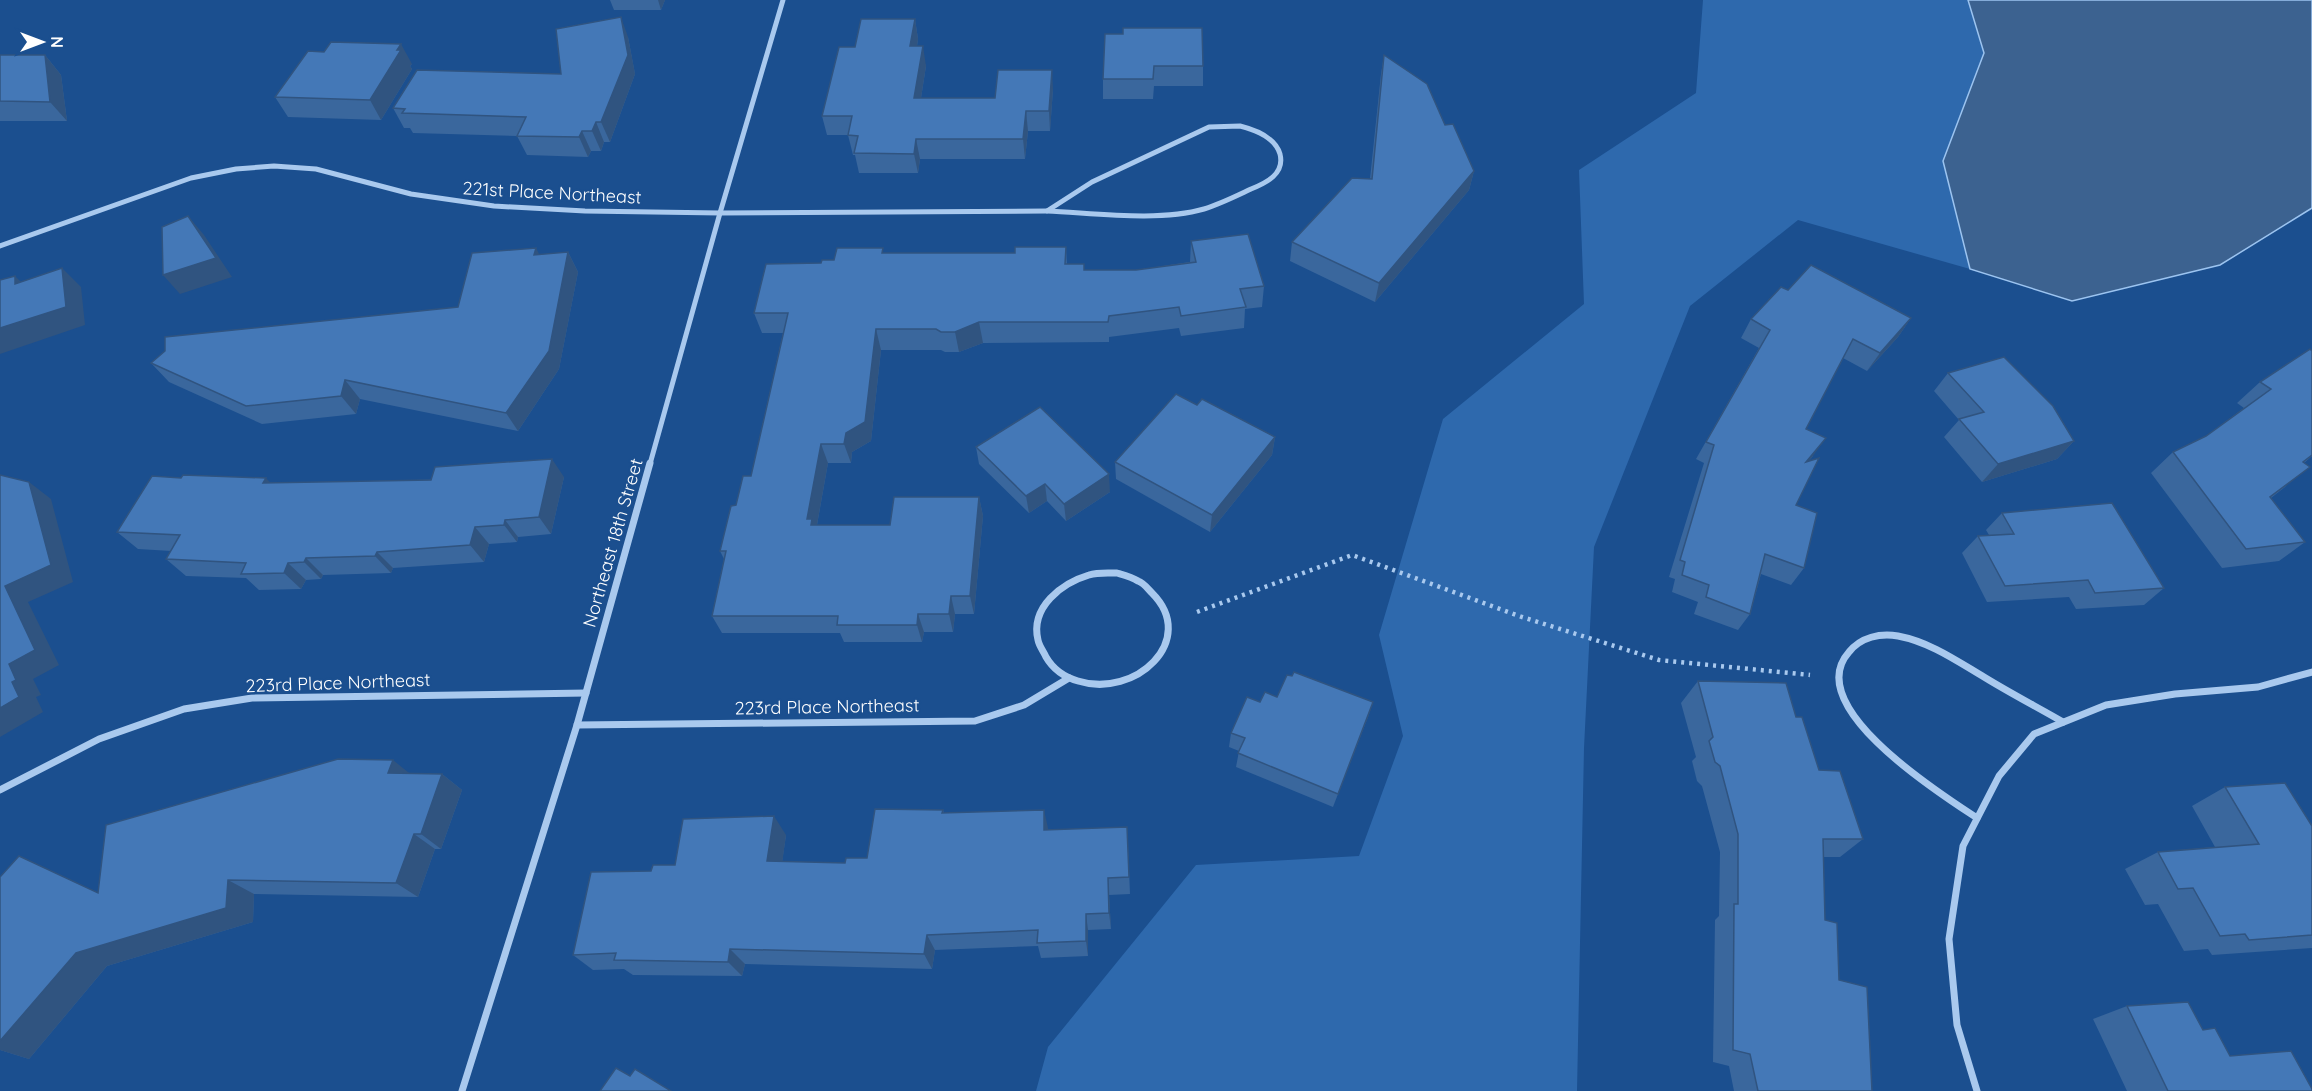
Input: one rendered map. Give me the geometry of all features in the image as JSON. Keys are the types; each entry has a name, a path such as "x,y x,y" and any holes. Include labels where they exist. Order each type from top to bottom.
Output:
{"street":[{"name":"Northeast 18th Street","path":"462,1091 577,725 720,213 783,0"},
{"name":"221st Place Northeast","path":"0,246 191,178 236,168 274,166 316,168 411,194 494,206 585,211 720,213 1047,211 1144,216 1203,209 1268,183 1276,175 1280,165 1280,155 1275,145 1267,137 1255,130 1232,125 1209,127 1092,182 1047,211"},
{"path":"1092,573 1114,573 1136,579 1153,591 1164,607 1169,627 1165,646 1154,664 1137,678 1114,685 1090,685 1069,678 1051,665 1040,648 1037,628 1041,609 1054,592 1071,580 1092,573"},
{"path":"1977,818 1884,749 1851,712 1838,683 1840,662 1854,645 1871,636 1896,635 1929,645 2063,722"},
{"path":"1977,1091 1957,1025 1949,939 1963,846 1999,776 2034,734 2106,705 2175,694 2258,687 2312,672"},
{"name":"223rd Place Northeast","path":"577,725 975,721 1024,705 1069,678"},
{"name":"223rd Place Northeast","path":"0,790 99,739 196,707 252,698 586,693"}],"path":[{"path":"1197,612 1352,555 1522,617 1659,660 1810,675"}],"shaded area":[{"path":"1703,0 1968,0 1984,53 1943,161 1970,269 1798,220 1690,306 1594,547 1584,748 1577,1091 1036,1091 1048,1047 1196,865 1359,856 1403,736 1379,635 1443,419 1584,304 1579,170 1696,93"},
{"path":"1968,0 2312,0 2312,208 2220,265 2072,301 1970,269 1943,161 1984,53"}],"building":[{"path":"621,17 628,55 601,122 596,122 592,131 582,131 579,137 517,136 526,117 402,113 405,109 393,108 417,70 561,74 556,29"},
{"path":"861,19 915,19 910,46 923,46 914,98 995,98 998,70 1052,70 1049,111 1026,111 1023,139 916,139 914,154 854,153 858,136 848,135 852,116 822,116 839,47 855,47"},
{"path":"1123,28 1202,28 1203,66 1154,66 1153,79 1103,79 1105,34 1123,34"},
{"path":"331,42 401,44 397,50 401,50 370,100 275,97 308,51 324,52"},
{"path":"0,55 45,55 50,102 0,101"},
{"path":"1384,55 1427,84 1445,125 1453,124 1474,171 1379,283 1292,242 1352,178 1372,179"},
{"path":"188,216 216,258 163,275 162,227"},
{"path":"1248,234 1264,286 1240,289 1246,307 1181,316 1179,307 1109,316 1108,322 979,322 955,332 941,332 936,329 876,329 865,422 846,433 844,444 821,444 807,519 812,519 811,525 890,525 894,497 979,497 970,596 951,596 949,614 918,614 917,625 837,625 838,616 712,616 726,551 720,551 731,506 736,505 743,476 751,476 788,313 754,313 766,264 821,263 822,260 834,260 837,248 883,248 882,253 1015,253 1015,247 1066,247 1065,264 1084,264 1084,270 1136,270 1196,262 1191,241"},
{"path":"536,248 534,255 568,252 549,351 506,413 345,380 341,396 246,406 151,363 165,351 165,337 458,307 472,253"},
{"path":"1811,265 1911,318 1880,353 1853,339 1806,429 1826,438 1806,462 1819,458 1796,505 1817,513 1804,568 1765,554 1750,614 1706,597 1709,585 1682,575 1685,562 1680,560 1714,445 1706,442 1770,330 1751,319 1781,287 1788,290"},
{"path":"62,268 66,307 0,328 0,280 15,276 15,284"},
{"path":"2310,349 2312,351 2312,455 2303,462 2310,467 2270,497 2305,542 2246,549 2173,452 2206,436 2271,389 2260,382"},
{"path":"2004,357 2053,406 2074,441 1998,464 1959,419 1984,412 1948,373"},
{"path":"1176,394 1197,405 1202,399 1275,437 1212,515 1115,462"},
{"path":"1040,407 1109,474 1064,504 1045,484 1026,496 976,447"},
{"path":"552,459 539,517 505,520 504,525 475,527 470,545 377,552 375,556 306,558 304,562 288,563 284,573 241,574 246,563 166,559 180,535 117,532 152,476 266,478 263,483 431,480 435,467"},
{"path":"0,475 29,482 51,565 5,586 35,650 9,664 16,680 12,682 19,697 0,708"},
{"path":"2112,503 2164,588 2095,593 2088,580 2005,586 1978,536 2014,534 2002,513"},
{"path":"1294,672 1373,702 1338,794 1238,753 1245,738 1231,733 1247,697 1260,702 1265,692 1277,697 1287,675 1292,676"},
{"path":"1698,681 1786,683 1796,717 1802,717 1819,770 1840,771 1863,839 1823,839 1825,920 1837,923 1839,980 1867,987 1872,1091 1758,1091 1750,1054 1733,1050 1734,904 1738,904 1738,834 1720,766 1715,762 1709,741 1713,737"},
{"path":"338,759 393,760 388,773 442,774 421,834 414,834 396,883 228,880 226,908 76,953 0,1041 0,877 19,856 98,893 106,825"},
{"path":"2285,783 2312,826 2312,935 2249,940 2245,934 2220,936 2193,888 2178,889 2158,852 2259,844 2225,787"},
{"path":"875,809 943,810 942,813 1044,810 1044,830 1127,827 1129,877 1108,878 1109,913 1086,914 1086,941 1037,943 1038,930 927,935 924,954 730,949 728,962 614,960 616,953 573,955 591,872 651,871 653,865 675,865 683,819 774,816 767,861 845,863 846,858 867,858"},
{"path":"2188,1002 2203,1030 2215,1028 2230,1056 2291,1051 2312,1091 2168,1091 2127,1006"},
{"path":"616,1068 630,1076 635,1069 671,1091 600,1091"}]}
